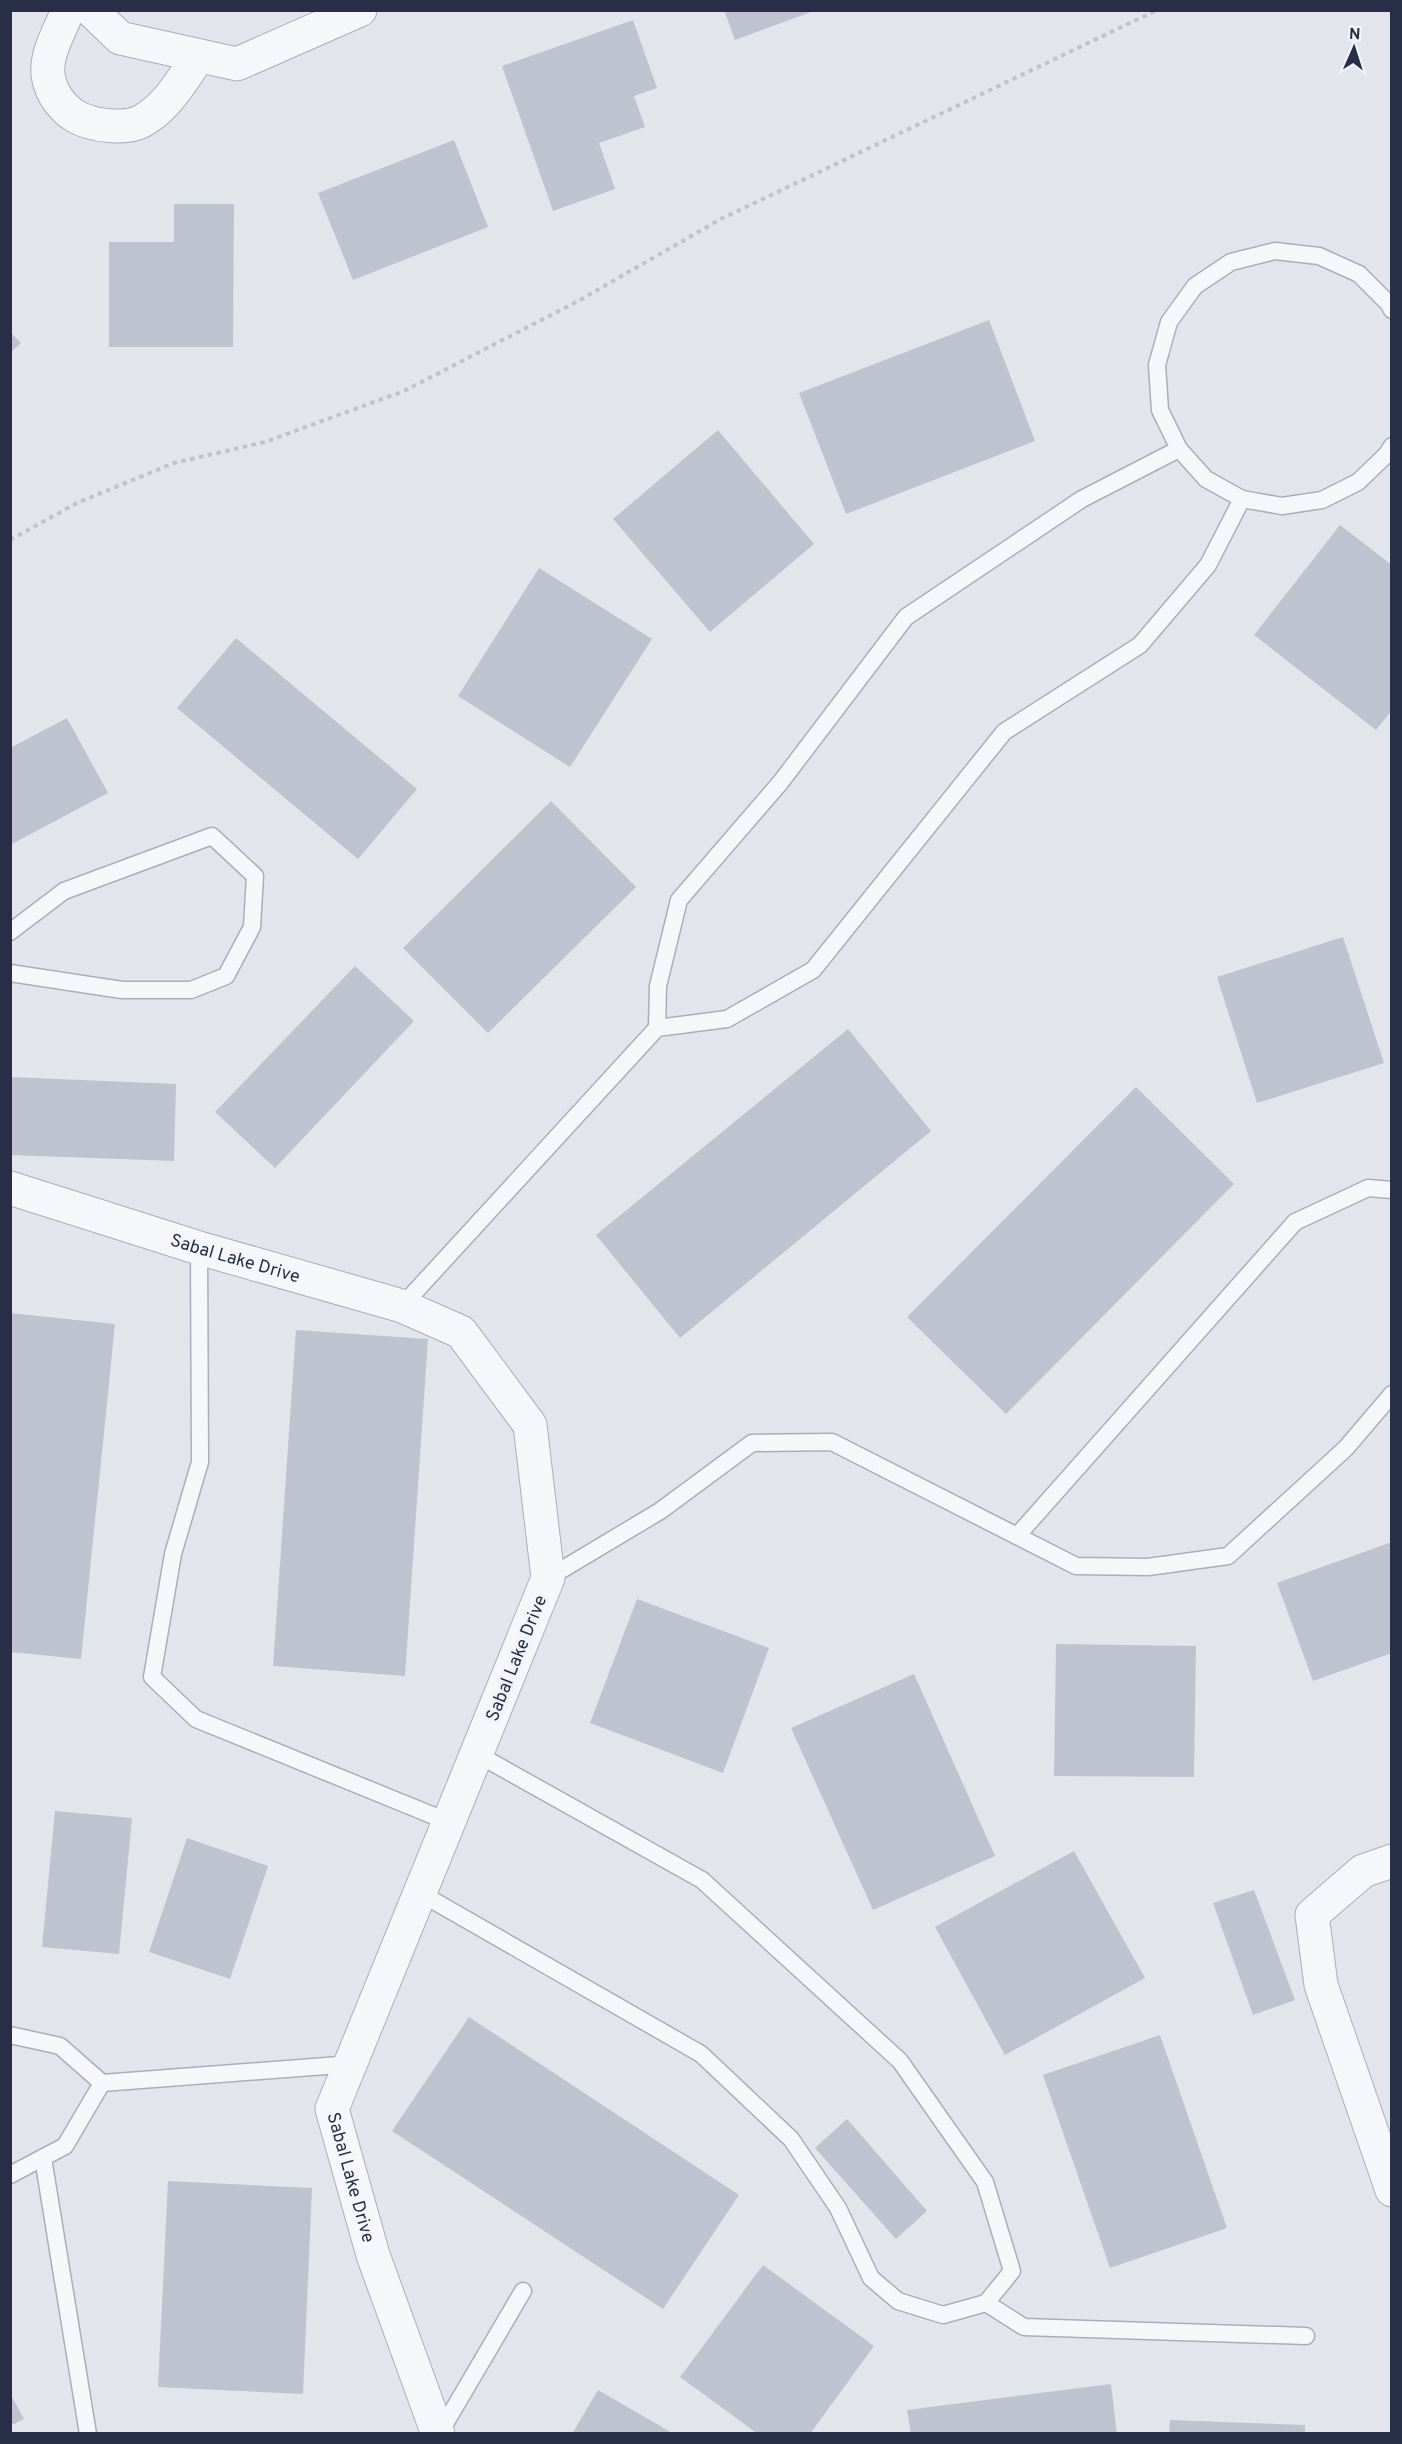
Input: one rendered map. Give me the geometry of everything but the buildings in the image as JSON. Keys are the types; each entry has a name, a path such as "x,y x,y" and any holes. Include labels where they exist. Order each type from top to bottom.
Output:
{"street":[{"path":"68,10 48,59 49,80 60,104 76,117 95,123 123,126 142,122 170,98 199,56"},
{"path":"91,10 120,38 237,64 360,10"},
{"name":"Sabal Lake Drive","path":"10,1188 200,1248 402,1306 461,1332 530,1425 548,1578 332,2109 373,2255 439,2433"},
{"path":"1392,1861 1363,1871 1312,1915 1321,1985 1392,2190"}],"lane":[{"path":"1392,310 1359,274 1319,256 1275,251 1231,262 1195,286 1169,322 1157,365 1160,410 1179,449 1206,479 1242,498 1282,506 1322,500 1358,482 1387,454 1392,446"},
{"path":"657,1028 658,986 679,900 780,783 906,617 1082,499 1179,449"},
{"path":"402,1306 657,1028 727,1019 813,970 1004,732 1140,645 1208,565 1242,498"},
{"path":"10,932 64,891 212,836 255,876 252,927 226,976 218,980 191,990 123,990 10,973"},
{"path":"1017,1536 1295,1222 1368,1188 1392,1190"},
{"path":"200,1248 200,1462 173,1554 152,1677 196,1719 449,1822"},
{"path":"548,1578 660,1511 752,1443 832,1442 1076,1566 1148,1567 1228,1556 1346,1449 1392,1394"},
{"path":"420,1893 701,2054 791,2139 838,2208 871,2278 898,2301 943,2315 986,2303 1012,2271 985,2182 900,2061 702,1880 477,1754"},
{"path":"10,2036 60,2046 102,2083 352,2064"},
{"path":"10,2175 65,2146 102,2083"},
{"path":"43,2158 88,2433"},
{"path":"439,2433 523,2291"},
{"path":"986,2303 1024,2327 1306,2336"}],"path":[{"path":"10,540 77,503 174,463 264,442 404,392 580,300 719,220 1157,10"}]}
